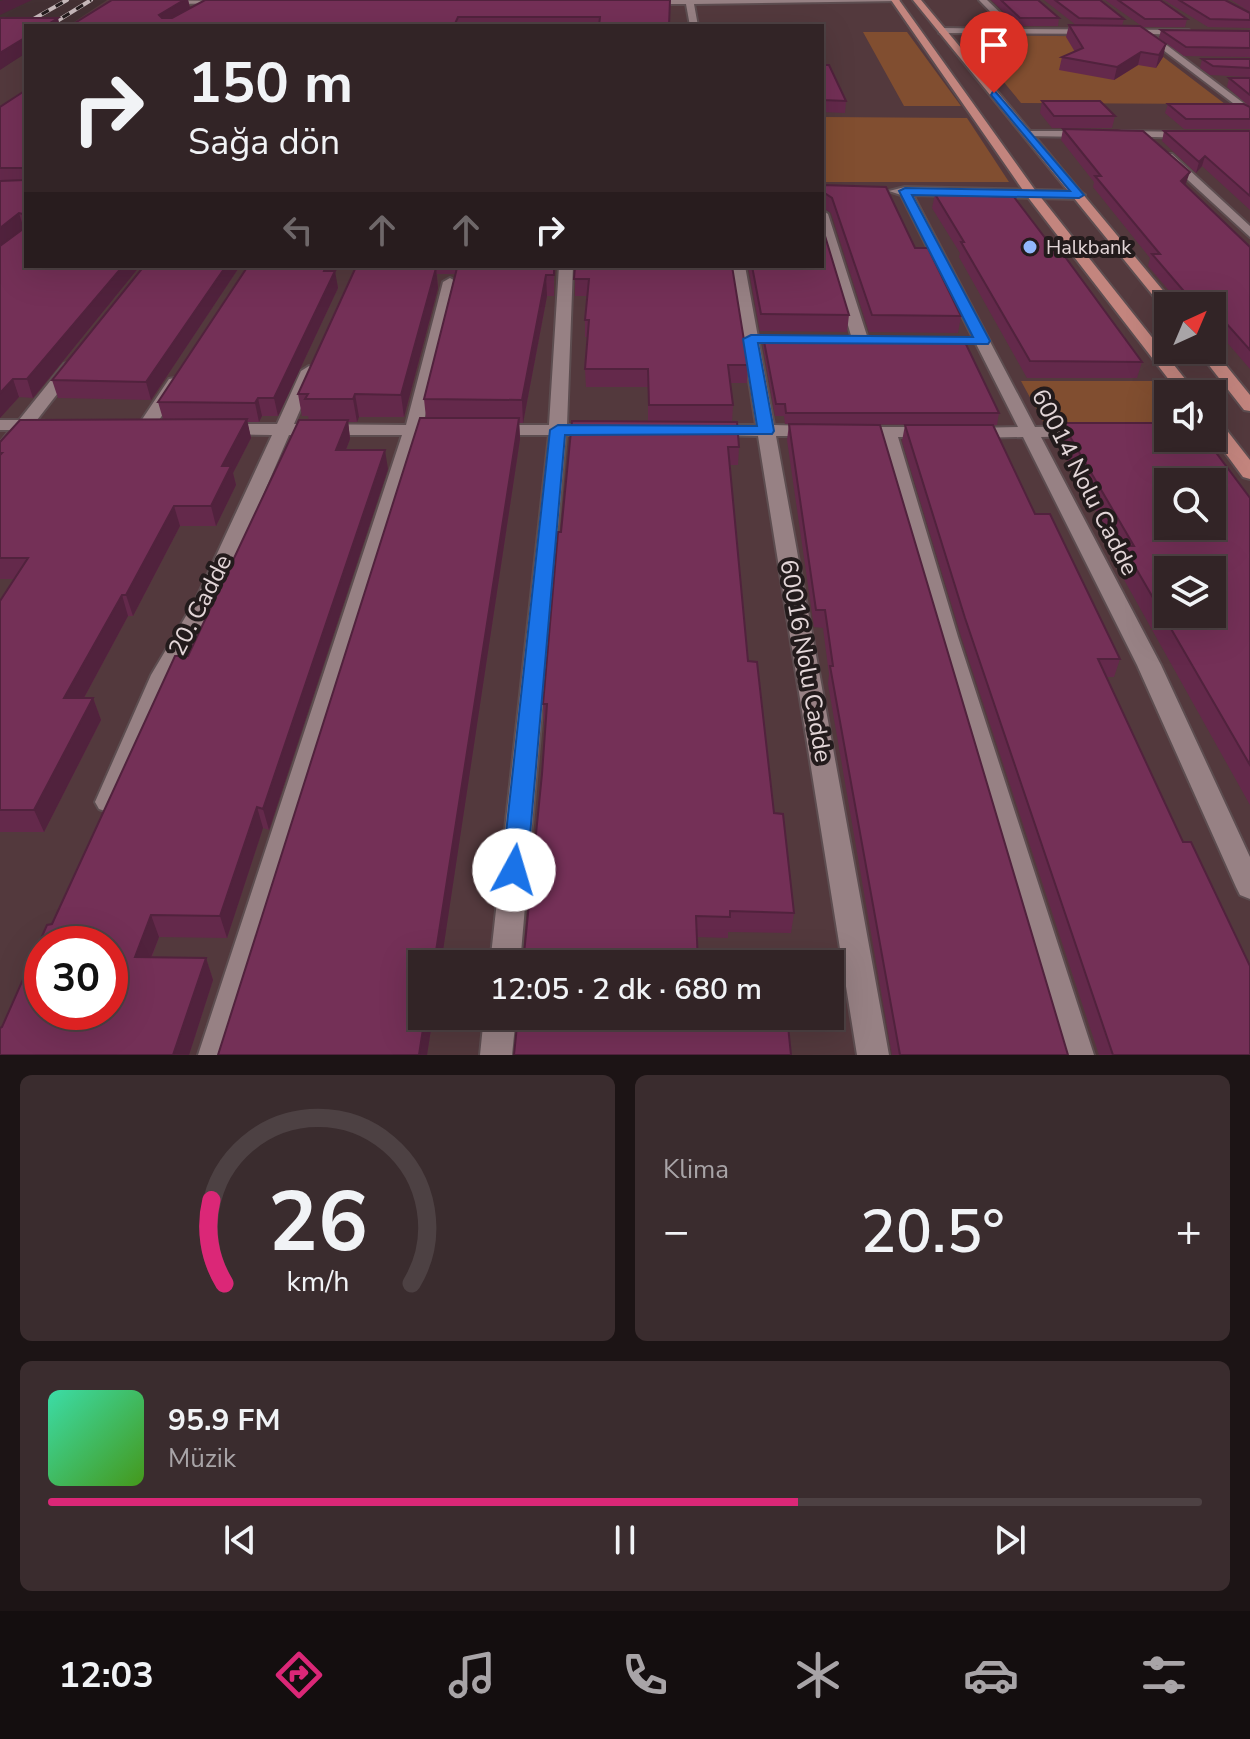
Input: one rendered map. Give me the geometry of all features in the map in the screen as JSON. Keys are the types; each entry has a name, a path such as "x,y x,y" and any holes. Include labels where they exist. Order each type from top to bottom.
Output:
{"main road":[{"path":"917,0 1158,292"},
{"path":"896,1 1031,193 1178,380"},
{"path":"917,31 942,31"},
{"path":"1217,364 1248,400"},
{"path":"1226,442 1250,473"}],"street":[{"path":"126,0 122,3 246,3"},
{"path":"983,0 1015,32"},
{"path":"637,2 896,1"},
{"path":"690,2 694,24"},
{"path":"189,14 210,3"},
{"path":"1182,18 1193,25"},
{"path":"1064,24 1074,32"},
{"path":"1131,24 1250,113"},
{"path":"942,31 1204,32"},
{"path":"1178,62 1207,62"},
{"path":"1206,81 1235,82"},
{"path":"1235,102 1250,102"},
{"path":"1029,134 1205,135"},
{"path":"1145,135 1250,233"},
{"path":"877,191 1079,195"},
{"name":"60014 Nolu Cadde","path":"905,191 975,341 1031,433 1149,665 1250,887"},
{"path":"824,221 860,339"},
{"name":"60016 Nolu Cadde","path":"739,268 758,339 766,431 873,1055"},
{"path":"506,950 558,430 560,276"},
{"path":"214,1055 413,430 450,282"},
{"name":"20. Cadde","path":"96,830 163,675 207,599 319,349"},
{"path":"0,455 83,352"},
{"path":"146,427 187,365"},
{"path":"0,425 55,426"},
{"path":"206,428 617,430"},
{"path":"692,430 952,433 1107,430"},
{"path":"887,432 947,637 1078,1055"},
{"path":"496,1055 499,1030"}],"shaded area":[{"path":"107,0 1250,0 1250,1055 0,1055 0,69 24,54 24,268 824,268 824,24 71,24"},
{"path":"863,32 907,32 961,106 904,106"},
{"path":"965,35 1137,37 1225,104 1021,103"},
{"path":"824,117 967,118 1009,182 824,182"},
{"path":"1021,381 1154,381 1154,424 1044,423"}],"building":[{"path":"112,0 184,0 159,15 172,18 205,0 670,0 669,24 599,24 600,17 458,17 455,24 73,24"},
{"path":"1001,0 1038,0 1059,18 1020,18"},
{"path":"1055,0 1100,0 1124,19 1079,18"},
{"path":"1118,0 1160,0 1187,19 1145,19"},
{"path":"1179,0 1225,0 1250,13 1250,20 1210,19"},
{"path":"0,18 58,18 48,24 24,24 24,38 0,53"},
{"path":"1069,25 1140,26 1166,44 1159,55 1141,52 1117,67 1062,57 1083,48"},
{"path":"1161,30 1250,31 1250,48 1186,47"},
{"path":"1202,59 1250,59 1250,68 1213,66"},
{"path":"824,65 829,65 846,101 824,100"},
{"path":"1229,78 1250,78 1250,95"},
{"path":"24,91 24,170 0,168 0,107"},
{"path":"1042,101 1100,101 1115,116 1054,116"},
{"path":"1168,104 1244,104 1250,107 1250,119 1186,119"},
{"path":"1063,129 1143,131 1190,172 1181,181 1250,247 1250,350 1226,323 1226,292 1185,292 1152,254 1160,254 1095,176 1101,176"},
{"path":"1164,131 1250,131 1250,196 1205,156 1199,162"},
{"path":"24,180 24,268 121,268 27,379 13,379 0,393 0,246 23,229 23,214 19,213 0,228 0,181"},
{"path":"824,185 886,187 915,248 928,248 961,316 872,315 832,198 824,193"},
{"path":"935,194 1014,197 1049,243 1055,243 1142,362 1030,361"},
{"path":"824,233 849,315 761,314 752,268 824,268"},
{"path":"142,268 225,268 146,382 52,380"},
{"path":"247,268 325,268 324,271 335,271 274,398 258,398 255,403 158,402"},
{"path":"436,268 401,395 355,394 353,399 305,399 308,394 298,394 355,269"},
{"path":"457,268 554,268 554,275 546,275 522,400 424,399"},
{"path":"575,268 732,268 748,365 728,365 733,405 649,405 648,369 585,369 589,279 574,279"},
{"path":"763,336 963,338 999,413 786,413 785,404 776,404"},
{"path":"420,418 519,418 436,950 408,950 408,1030 423,1030 419,1055 218,1055"},
{"path":"247,419 222,466 231,466 211,506 174,506 126,595 122,595 64,698 93,698 34,810 0,810 0,601 28,558 0,558 0,442 20,420"},
{"path":"299,420 348,420 336,450 385,450 263,809 257,807 220,916 151,915 135,957 206,958 173,1055 0,1055 0,1028 24,977 24,1030 128,1030 128,926 47,926 52,924 175,656 188,656"},
{"path":"572,421 737,422 739,447 728,447 748,661 757,662 774,813 783,814 794,913 730,911 730,917 696,916 697,950 524,950 542,774 547,704 543,704 558,532 561,532"},
{"path":"1062,423 1154,423 1154,452 1216,452 1250,498 1250,765 1171,628 1226,628 1226,556 1154,556 1154,599 1123,546 1134,546"},
{"path":"789,424 880,425 1068,1055 900,1055 830,666 833,666 825,610 816,610"},
{"path":"905,425 993,425 1035,514 1050,514 1120,659 1098,659 1183,842 1191,842 1250,966 1250,1055 1113,1055 965,618"},
{"path":"517,1030 788,1030 791,1055 514,1055"}],"railway":[{"path":"25,24 67,0"},
{"path":"52,24 91,0"},
{"path":"0,38 24,24"}],"place":[{"name":"Halkbank","path":"1030,247"}],"route":[{"path":"514,870 558,430 766,431 751,339 983,341 905,191 1079,195 994,93"}]}
